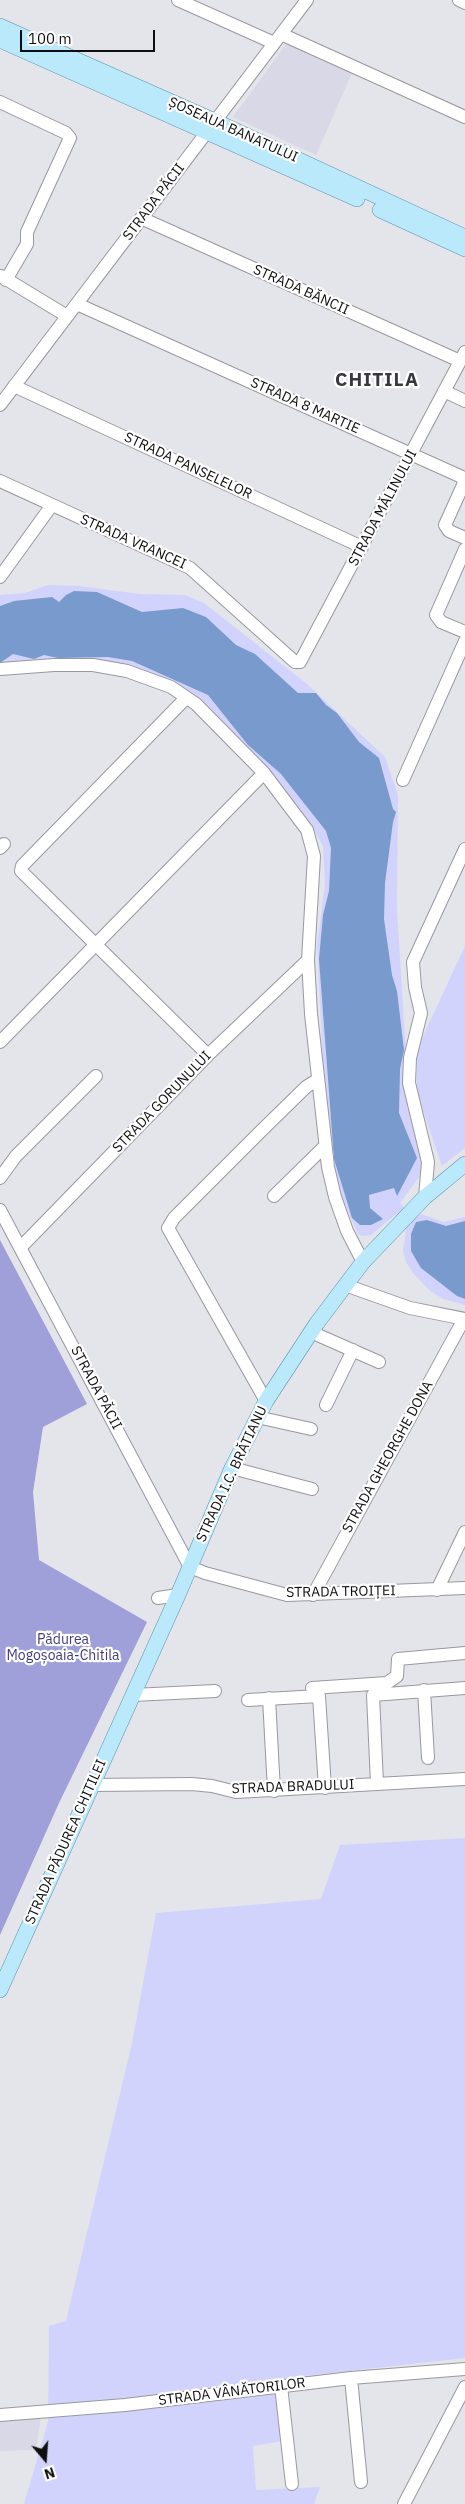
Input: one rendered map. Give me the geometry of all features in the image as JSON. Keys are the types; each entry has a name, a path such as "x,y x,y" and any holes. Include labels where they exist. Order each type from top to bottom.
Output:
{"main road":[{"name":"ȘOSEAUA BANATULUI","path":"0,26 465,249"},
{"name":"ȘOSEAUA BANATULUI","path":"0,40 211,127 465,237"},
{"name":"STRADA I.C. BRĂTIANU","path":"133,1695 232,1468 266,1401 311,1332 363,1262 425,1197 465,1164"},
{"name":"STRADA PĂDUREA CHITILEI","path":"0,1990 133,1695"}],"street":[{"path":"178,0 465,116"},
{"name":"STRADA PĂCII","path":"0,405 307,0"},
{"path":"459,0 465,2"},
{"path":"0,102 66,133 70,138 27,232 27,244 3,278 67,316"},
{"name":"STRADA BĂNCII","path":"141,218 463,357"},
{"name":"STRADA 8 MARTIE","path":"77,304 464,479 445,525 449,531 465,538"},
{"name":"STRADA MĂLINULUI","path":"300,662 463,357"},
{"name":"STRADA PANSELELOR","path":"14,386 362,547"},
{"path":"444,391 465,400"},
{"name":"STRADA VRANCEI","path":"0,481 190,568 295,662 300,662"},
{"path":"0,577 52,505"},
{"path":"465,549 436,615 441,622 465,632"},
{"path":"403,780 465,641"},
{"path":"0,669 54,665 93,665 126,671 156,680 186,698 205,713 264,773 307,830 312,842 314,856 308,960 317,1080 325,1146 335,1198 347,1231 363,1262"},
{"path":"186,698 22,866 23,875 208,1055"},
{"path":"0,1042 264,773"},
{"path":"425,1197 428,1162 409,1084 410,1058 421,1013 413,972 413,962 465,849"},
{"name":"STRADA GORUNULUI","path":"20,1247 208,1055 308,960"},
{"path":"0,1178 16,1156 96,1076"},
{"path":"266,1401 168,1228 174,1218 306,1087 317,1080"},
{"path":"274,1196 325,1146"},
{"name":"STRADA PĂCII","path":"0,1210 190,1567"},
{"path":"345,1286 410,1308 465,1319"},
{"name":"STRADA GHEORGHE DONA","path":"313,1595 465,1319"},
{"path":"311,1332 379,1362"},
{"path":"326,1405 353,1350"},
{"path":"258,1417 312,1429"},
{"path":"232,1468 312,1489"},
{"path":"438,1590 465,1532"},
{"name":"STRADA TROIȚEI","path":"190,1567 205,1574 264,1590 287,1594 313,1595 465,1588"},
{"path":"158,1598 178,1595"},
{"path":"312,1688 387,1683 397,1676 398,1658 465,1653"},
{"path":"377,1784 373,1695 465,1688"},
{"path":"424,1690 428,1758"},
{"path":"133,1695 215,1691"},
{"path":"248,1700 319,1696 325,1788"},
{"path":"269,1698 274,1790"},
{"name":"STRADA BRADULUI","path":"91,1785 192,1784 212,1786 236,1792 465,1779"},
{"name":"STRADA VÂNĂTORILOR","path":"0,2416 125,2405 351,2378 465,2369"},
{"path":"351,2378 361,2482"},
{"path":"281,2386 292,2484"},
{"path":"404,2504 465,2387"}],"shaded area":[{"path":"287,43 352,73 316,155 233,117"},
{"path":"48,585 79,586 140,594 185,595 204,603 307,684 385,757 398,795 397,910 406,1053 425,1169 400,1203 414,1219 421,1214 444,1222 465,1217 465,1305 443,1299 429,1290 413,1273 406,1262 403,1250 407,1225 396,1214 371,1235 362,1236 358,1234 340,1194 330,1144 324,1083 317,945 325,884 323,846 311,825 203,705 136,670 0,670 0,595 25,593"},
{"path":"74,591 97,592 142,612 183,608 206,617 236,645 255,654 298,693 316,693 326,705 337,713 359,742 379,758 393,809 396,812 385,883 384,919 392,975 397,991 404,1050 400,1069 399,1113 417,1158 397,1196 394,1188 369,1195 370,1208 383,1219 371,1225 360,1225 352,1218 334,1159 319,959 323,915 329,891 331,848 326,831 281,774 248,745 208,695 132,661 108,657 58,658 44,655 34,659 13,654 0,663 0,606 14,601 52,597 59,602 66,595"},
{"path":"465,946 465,1148 442,1166 417,1093 417,1049"},
{"path":"427,1220 446,1226 465,1221 465,1299 457,1296 421,1268 411,1251 411,1234 416,1222"},
{"path":"465,1838 465,2358 286,2378 288,2440 253,2446 256,2490 320,2487 314,2504 24,2504 48,2422 49,2326 66,2321 132,2043 156,1913 321,1899 340,1845"},
{"path":"41,2417 36,2450 0,2451 0,2421"}],"green space":[{"name":"Pădurea Mogoșoaia-Chitila","path":"0,1240 87,1404 43,1427 33,1492 39,1560 147,1622 59,1803 0,1935"}],"district":[{"name":"CHITILA","path":"377,381"}]}
